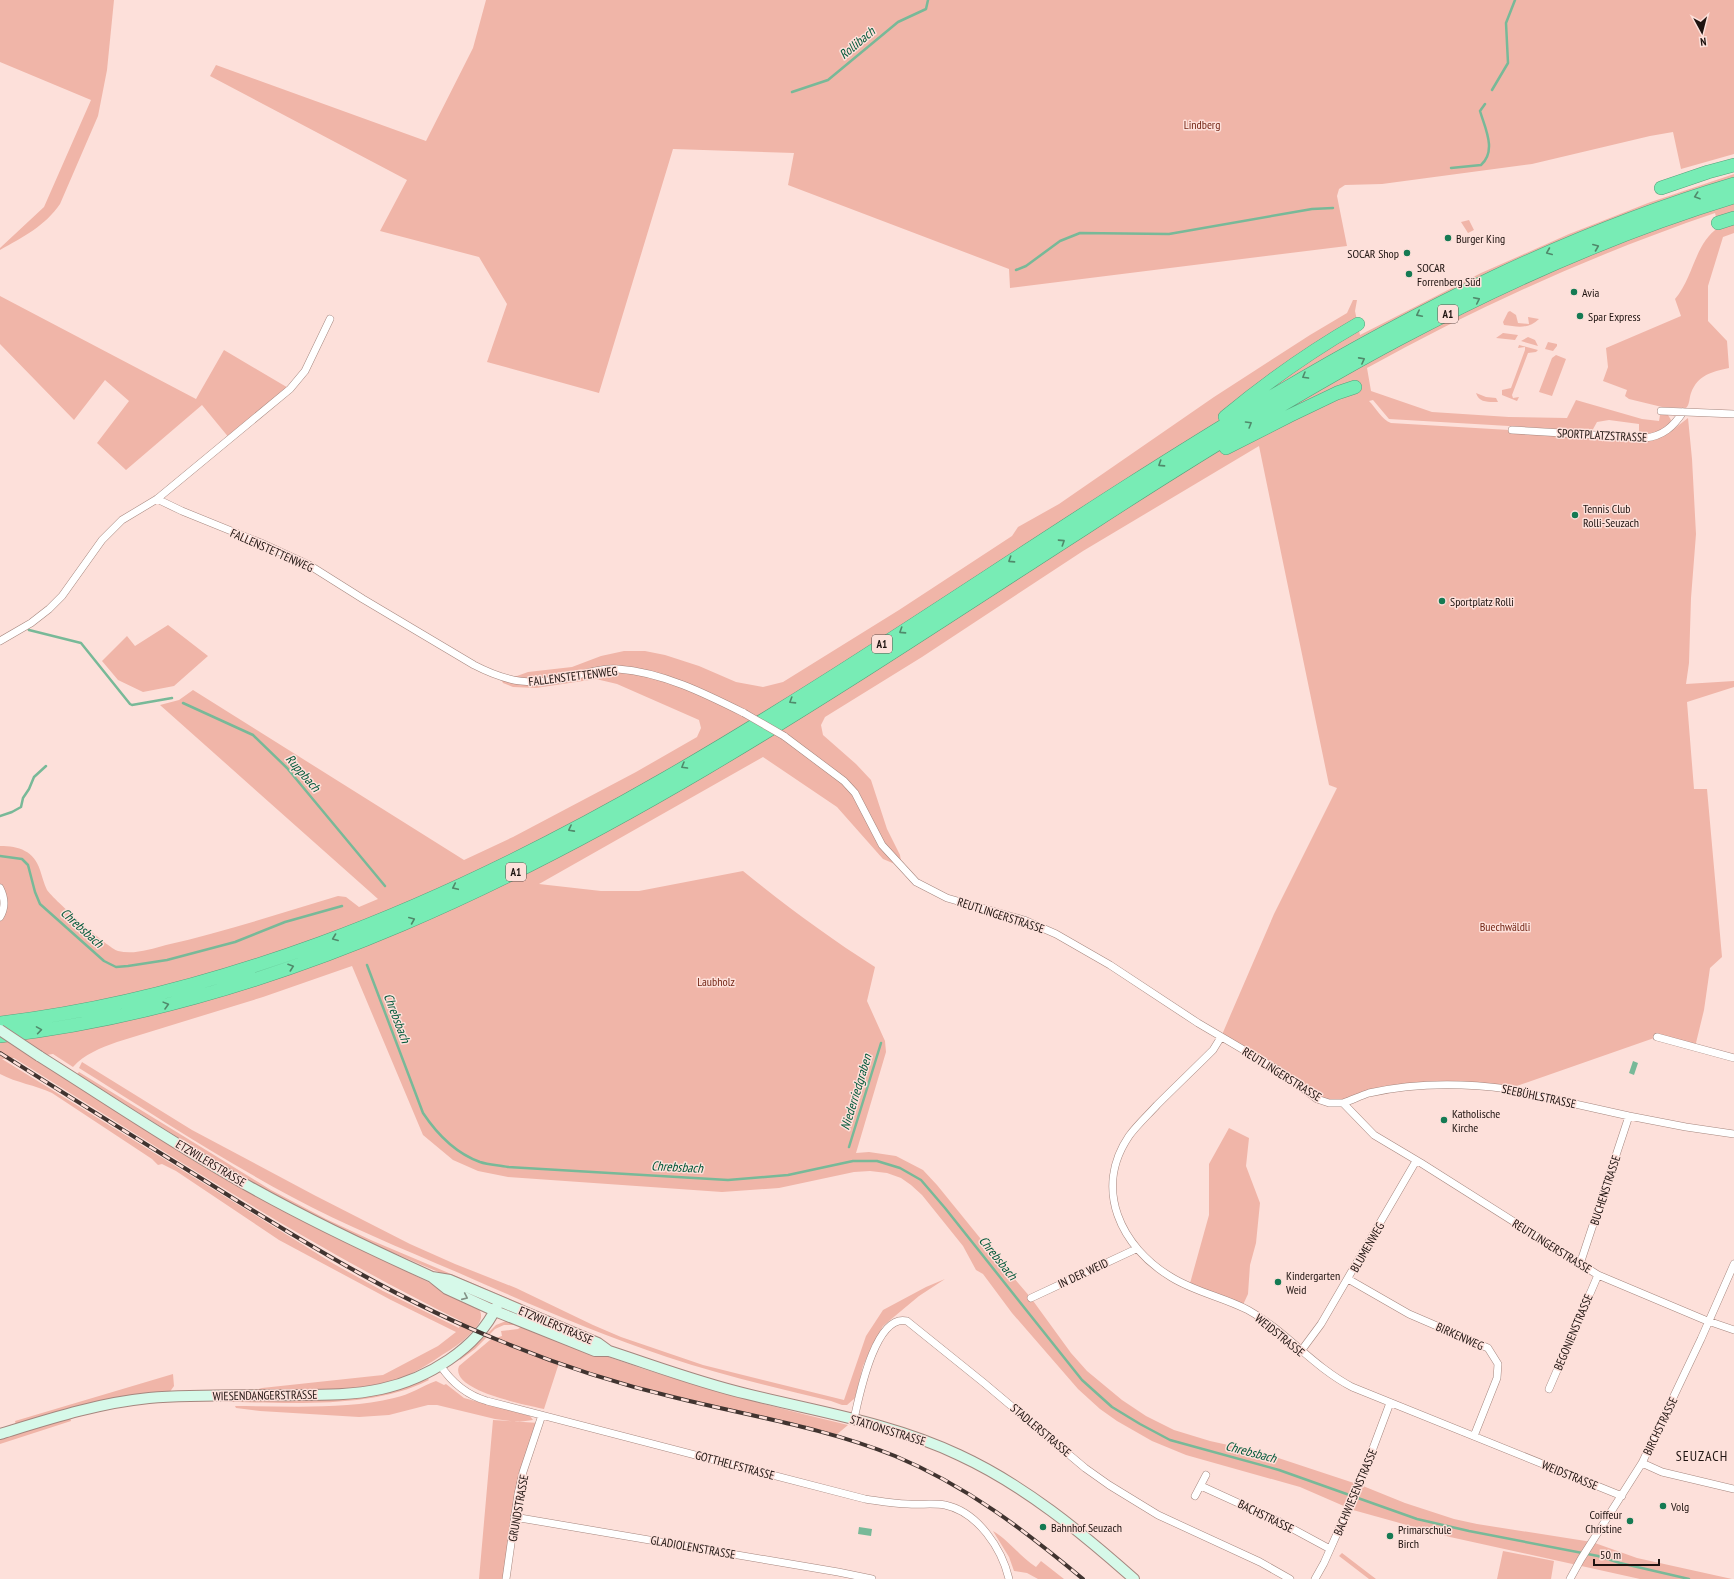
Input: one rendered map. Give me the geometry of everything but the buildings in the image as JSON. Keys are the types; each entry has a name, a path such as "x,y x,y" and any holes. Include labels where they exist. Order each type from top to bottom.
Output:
{"highway":[{"path":"1661,188 1734,165"},
{"name":"A1","path":"0,1023 116,1004 236,972 294,953 364,926 485,873 612,807 737,735 841,670 1194,442 1362,345 1490,279 1566,245 1623,222 1734,184"},
{"name":"A1","path":"0,1036 70,1025 126,1014 235,986 317,958 363,940 432,912 489,885 618,818 738,749 852,678 1180,466 1328,378 1432,322 1550,266 1686,213 1734,197"},
{"path":"1718,223 1734,218"},
{"name":"A1","path":"1194,442 1254,392 1315,350 1358,324"},
{"name":"A1","path":"1180,466 1211,455 1337,393 1355,387"}],"main road":[{"name":"ETZWILERSTRASSE","path":"0,1030 191,1152 249,1187 334,1231 432,1277 447,1289 495,1311 595,1350 609,1352"},
{"name":"ETZWILERSTRASSE","path":"432,1277 450,1280 500,1301 598,1343 609,1352"},
{"name":"WIESENDANGERSTRASSE","path":"0,1434 79,1410 149,1398 177,1396 332,1395 365,1392 404,1383 440,1365 459,1352 484,1328 500,1301"},
{"name":"STATIONSSTRASSE","path":"609,1352 692,1379 747,1394 854,1419 924,1440 959,1455 992,1472 1046,1507 1134,1579"}],"street":[{"path":"0,641 31,623 49,609 62,596 102,540 122,520 157,499 290,389 305,371 330,318"},
{"path":"1661,411 1734,414"},
{"name":"SPORTPLATZSTRASSE","path":"1512,430 1645,438 1654,437 1665,432 1674,424 1683,412"},
{"name":"FALLENSTETTENWEG","path":"157,499 182,512 295,558 474,665 500,677 527,683 560,680 603,670 630,670 651,675 677,684 722,702 744,713 784,736 844,781 855,793 882,845 916,882 925,888"},
{"path":"0,888 4,897 4,907 0,917"},
{"name":"REUTLINGERSTRASSE","path":"925,888 947,898 1024,920 1056,934 1110,965 1221,1037 1281,1072 1317,1099 1329,1103 1343,1103 1374,1135 1598,1275 1709,1322 1734,1330"},
{"name":"WEIDSTRASSE","path":"1221,1037 1213,1050 1135,1128 1125,1142 1118,1158 1114,1177 1115,1206 1123,1229 1136,1248 1158,1269 1183,1284 1234,1303 1260,1317 1324,1370 1364,1393 1622,1496"},
{"path":"1657,1037 1734,1058"},
{"name":"SEEBÜHLSTRASSE","path":"1343,1103 1368,1094 1405,1087 1442,1085 1475,1086 1508,1089 1629,1116 1686,1127 1734,1134"},
{"name":"BUCHENSTRASSE","path":"1580,1264 1629,1116"},
{"name":"BLUMENWEG","path":"1301,1351 1321,1324 1416,1161"},
{"name":"IN DER WEID","path":"1031,1298 1136,1248"},
{"name":"BIRCHSTRASSE","path":"1570,1579 1589,1546 1642,1463 1709,1322 1734,1264"},
{"name":"BEGONIENSTRASSE","path":"1549,1389 1598,1275"},
{"name":"BIRKENWEG","path":"1348,1278 1409,1314 1488,1348 1498,1364 1497,1378 1474,1436"},
{"name":"STADLERSTRASSE","path":"854,1419 863,1379 876,1347 890,1325 896,1321 907,1321 984,1383 1085,1468 1109,1485 1158,1515 1260,1562 1290,1579"},
{"name":"GOTTHELFSTRASSE","path":"440,1365 456,1384 475,1397 542,1416 865,1499 897,1504 940,1505 952,1507 968,1517 989,1537 1002,1559 1009,1579"},
{"name":"BACHWIESENSTRASSE","path":"1315,1579 1356,1491 1390,1403"},
{"name":"GRUNDSTRASSE","path":"506,1579 514,1517 521,1479 542,1416"},
{"path":"1642,1463 1662,1472 1734,1489"},
{"path":"1195,1496 1206,1475"},
{"name":"BACHSTRASSE","path":"1201,1486 1280,1522 1330,1549"},
{"name":"GLADIOLENSTRASSE","path":"514,1517 872,1579"}],"green space":[{"path":"0,0 114,0 107,70 98,116 60,204 48,219 25,236 0,250 0,248 44,207 91,100 0,62"},
{"name":"Lindberg","path":"486,0 1734,0 1734,154 1681,169 1673,132 1532,164 1382,184 1345,185 1339,189 1337,196 1347,246 1010,288 1009,269 788,185 794,153 673,149 599,393 487,362 507,304 479,257 380,231 407,180 210,76 216,65 426,141 473,48"},
{"path":"1734,174 1734,233 1723,237 1708,286 1708,321 1727,341 1729,368 1716,371 1701,378 1690,395 1686,408 1662,407 1629,399 1625,396 1627,390 1603,381 1608,367 1606,348 1681,316 1675,299 1686,281 1704,242 1719,227 1715,213 1626,246 1538,283 1452,323 1367,368 1371,391 1432,412 1509,417 1567,418 1576,400 1642,419 1659,421 1660,415 1668,415 1671,420 1666,428 1658,432 1639,435 1639,424 1609,420 1597,422 1592,431 1389,419 1373,400 1369,401 1382,417 1391,423 1576,434 1649,441 1660,438 1688,418 1696,534 1691,598 1689,663 1686,684 1734,681 1734,687 1687,702 1694,789 1707,789 1722,957 1710,968 1704,1010 1695,1047 1657,1037 1508,1089 1405,1087 1329,1103 1221,1037 1274,914 1337,788 1329,785 1259,446 1083,551 922,657 825,717 821,725 823,735 856,764 871,780 887,829 900,855 902,867 883,859 837,807 763,757 539,884 601,891 639,891 743,871 808,921 875,967 867,1001 885,1041 886,1052 856,1153 869,1152 896,1156 923,1170 1031,1298 1071,1353 1087,1371 1122,1400 1146,1416 1174,1430 1210,1441 1260,1452 1363,1486 1405,1503 1454,1519 1592,1542 1637,1558 1732,1579 1640,1579 1450,1537 1353,1510 1300,1487 1186,1455 1152,1441 1117,1421 1100,1409 1078,1389 1012,1313 983,1274 976,1270 963,1246 922,1195 901,1178 887,1173 870,1171 854,1172 779,1188 722,1192 508,1177 478,1171 453,1160 423,1135 352,966 263,997 117,1042 82,1058 73,1067 53,1054 39,1056 211,1170 260,1198 478,1307 480,1311 480,1322 460,1343 418,1370 392,1382 374,1387 343,1391 249,1392 262,1388 383,1375 438,1346 456,1332 391,1300 279,1240 176,1171 162,1164 158,1165 152,1159 52,1093 0,1074 0,846 13,847 30,854 34,858 40,870 47,890 81,923 104,942 118,951 124,952 142,951 209,934 338,896 346,897 359,907 378,899 160,705 179,700 193,690 464,860 513,837 636,772 697,737 701,728 699,720 617,684 596,679 536,688 513,687 503,683 500,677 517,676 528,672 572,667 601,656 624,651 645,651 665,655 699,666 736,682 763,687 783,682 899,610 1012,536 1018,527 1059,504 1214,397 1347,313 1353,300 1357,300 1355,311 1360,335 1481,273 1569,234 1648,203","holes":["14,1058 234,1195 346,1261 461,1321 459,1328 383,1291 334,1264 2,1059"]},
{"path":"1469,220 1474,230 1468,233 1461,222"},
{"path":"0,296 196,399 224,350 290,389 230,439 202,405 126,470 97,443 129,401 105,380 74,420 0,344"},
{"path":"1510,311 1516,315 1518,323 1529,324 1528,317 1539,319 1527,326 1519,327 1504,325 1503,322"},
{"path":"1503,333 1518,335 1515,340 1496,338"},
{"path":"1528,337 1535,340 1538,346 1521,341"},
{"path":"1548,342 1557,344 1553,351 1545,349"},
{"path":"1519,345 1538,350 1536,352 1528,353 1512,395 1513,398 1519,397 1517,401 1502,395 1502,390 1511,388 1525,350 1525,347 1518,348"},
{"path":"1556,355 1566,359 1552,396 1539,392 1552,358"},
{"path":"1476,393 1486,397 1496,398 1498,402 1488,402 1479,399"},
{"path":"168,625 208,656 174,686 143,692 118,680 102,661 127,636 135,646"},
{"path":"82,1062 192,1130 410,1244 455,1264 516,1288 621,1337 703,1365 844,1400 866,1336 883,1310 926,1287 945,1279 919,1296 883,1326 863,1366 855,1398 847,1405 842,1405 708,1370 640,1348 588,1328 396,1246 312,1208 211,1151 79,1068"},
{"path":"79,1072 271,1190 326,1219 373,1241 522,1304 522,1307 386,1250 306,1212 248,1180 190,1145 77,1074"},
{"path":"1229,1128 1249,1138 1246,1166 1260,1203 1256,1243 1250,1265 1248,1294 1242,1307 1189,1287 1209,1215 1209,1164"},
{"path":"506,1321 516,1323 513,1325 504,1325 495,1329 475,1349 460,1360 496,1325"},
{"path":"524,1325 563,1341 643,1369 725,1393 848,1425 835,1436 650,1391 559,1363 544,1409 507,1400 477,1390 466,1383 459,1375 459,1366 490,1340 502,1336 501,1331 518,1329"},
{"path":"173,1374 174,1386 169,1393 16,1425 15,1421"},
{"path":"428,1379 429,1380 406,1390 355,1400 300,1403 222,1402 228,1400 370,1396 394,1391"},
{"path":"436,1381 444,1385 446,1384 464,1398 530,1416 533,1420 518,1422 495,1419 437,1405 428,1405 389,1415 359,1417 260,1411 236,1408 235,1406 335,1406 375,1402 400,1397"},
{"path":"69,1413 71,1421 0,1444 0,1434"},
{"path":"493,1420 539,1423 523,1472 506,1579 479,1579"},
{"path":"993,1531 1036,1567 1041,1561 1064,1579 1038,1579 1027,1573 1014,1571 1009,1557"},
{"path":"1503,1551 1554,1561 1551,1579 1497,1579"},
{"path":"1342,1553 1376,1579 1369,1579 1339,1556"}],"shaded area":[{"path":"1633,1061 1638,1063 1634,1075 1629,1073"},
{"path":"859,1527 872,1529 871,1536 858,1534"}],"waterway":[{"name":"Rollibach","path":"792,92 828,80 898,22 926,9 928,0"},
{"path":"1492,90 1508,63 1506,23 1515,0"},
{"path":"1451,168 1481,165 1486,159 1489,146 1487,132 1480,111 1485,104"},
{"path":"1016,270 1026,266 1060,241 1080,233 1169,234 1312,209 1333,208"},
{"name":"Ruppbach","path":"29,630 81,643 132,705 172,698"},
{"name":"Ruppbach","path":"183,703 253,735 287,768 385,886"},
{"path":"0,816 21,807 23,798 34,777 46,766"},
{"name":"Chrebsbach","path":"0,856 22,859 28,865 35,892 40,904 104,961 116,967 167,960 235,942 285,922 342,906"},
{"name":"Chrebsbach","path":"367,965 423,1113 447,1142 471,1158 483,1163 508,1167 728,1180 788,1175 853,1161 877,1161 900,1168 921,1180 1082,1380 1112,1407 1170,1440 1279,1470 1417,1519 1469,1531 1598,1556 1620,1563 1689,1579"},
{"name":"Niederriedgraben","path":"849,1147 881,1043"}],"railway":[{"path":"0,1053 291,1234 325,1254 430,1310 503,1342 633,1387 815,1430 869,1446 895,1456 946,1481 994,1510 1039,1543 1083,1579"}],"place":[{"name":"Burger King","path":"1448,238"},
{"name":"SOCAR Shop","path":"1407,253"},
{"name":"SOCAR Forrenberg Süd","path":"1409,274"},
{"name":"Avia","path":"1574,292"},
{"name":"Spar Express","path":"1580,316"},
{"name":"Tennis Club Rolli-Seuzach","path":"1575,515"},
{"name":"Sportplatz Rolli","path":"1442,601"},
{"name":"Katholische Kirche","path":"1444,1120"},
{"name":"Kindergarten Weid","path":"1278,1282"},
{"name":"Volg","path":"1663,1506"},
{"name":"Coiffeur Christine","path":"1630,1521"},
{"name":"Bahnhof Seuzach","path":"1043,1527"},
{"name":"Primarschule Birch","path":"1390,1536"}],"district":[{"name":"SEUZACH","path":"1702,1456"}],"park label":[{"name":"Buechwäldli","path":"1505,926"},
{"name":"Laubholz","path":"716,981"}]}
